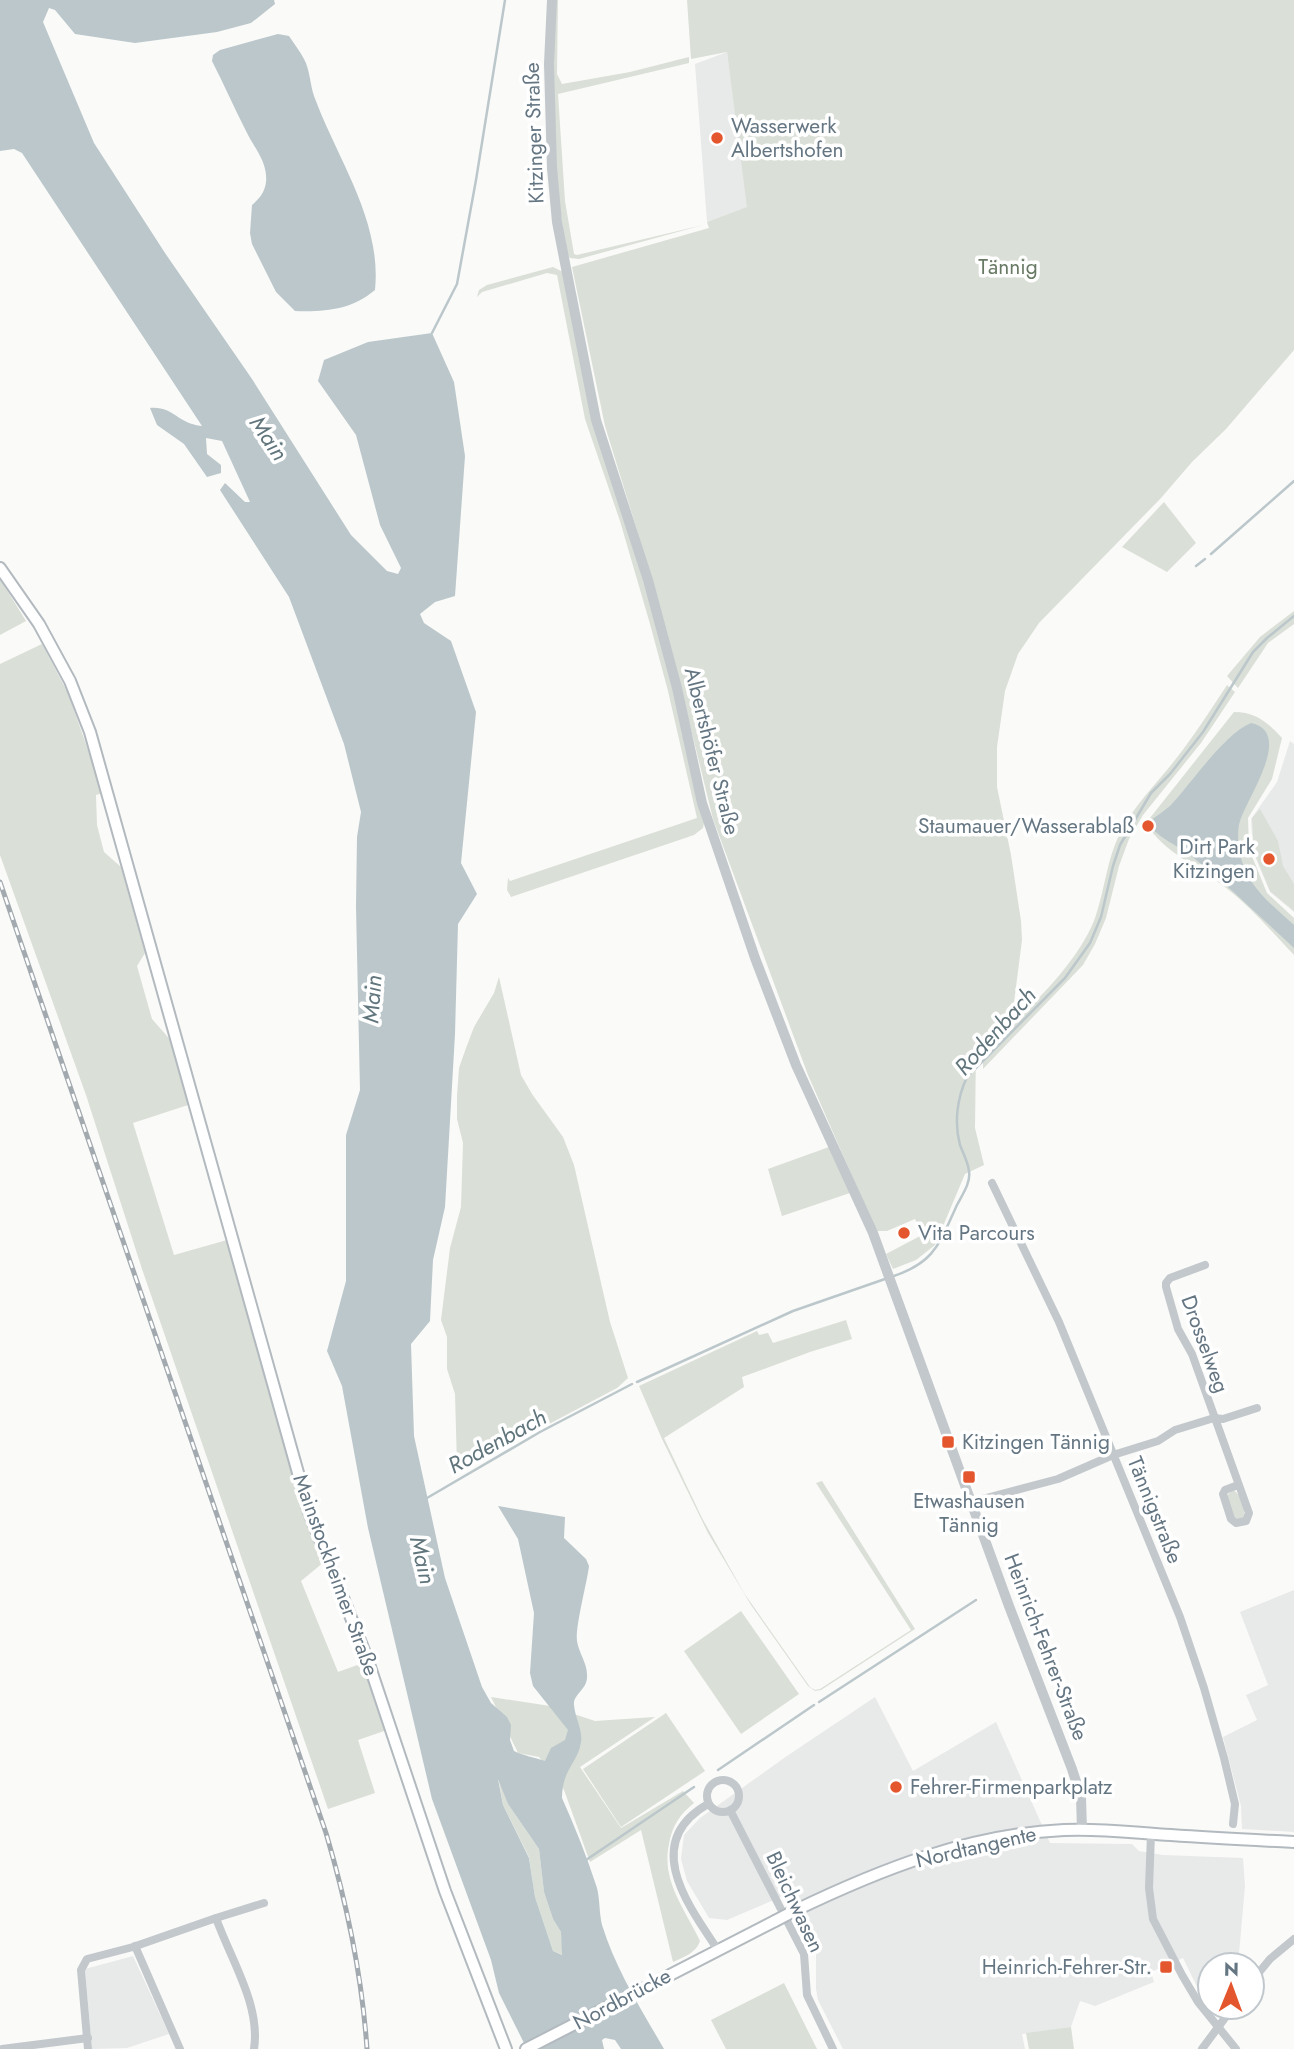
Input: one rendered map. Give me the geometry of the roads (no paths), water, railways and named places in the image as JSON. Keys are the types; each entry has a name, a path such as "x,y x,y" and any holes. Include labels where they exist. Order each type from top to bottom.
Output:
{"main road":[{"name":"Mainstockheimer Straße","path":"0,568 40,624 69,681 90,732 309,1512 367,1658 445,1891 506,2049"},
{"name":"Nordtangente","path":"681,1969 860,1880 931,1854 1014,1836 1082,1830 1294,1842"},
{"name":"Nordbrücke","path":"526,2049 681,1969"}],"street":[{"name":"Kitzinger Straße","path":"552,0 549,97 552,167 557,222 565,263"},
{"name":"Albertshöfer Straße","path":"565,263 596,419 648,580 711,830 796,1065 873,1233 893,1284"},
{"name":"Tännigstraße","path":"992,1182 1059,1322 1180,1617 1204,1688 1235,1804 1233,1824"},
{"name":"Drosselweg","path":"1206,1265 1170,1278 1166,1287 1178,1329 1192,1354 1249,1516 1246,1521 1236,1523 1231,1520 1223,1494 1225,1490 1238,1485"},
{"name":"Heinrich-Fehrer-Straße","path":"893,1284 971,1503 1075,1778 1081,1797 1082,1830"},
{"path":"971,1503 1058,1479 1113,1455 1158,1441 1175,1430 1256,1408"},
{"name":"Bleichwasen","path":"718,1950 685,1896 677,1879 673,1860 676,1839 681,1828 694,1813 708,1804 708,1788 716,1781 725,1780 736,1785 738,1803 730,1810 804,1954 807,1994 833,2049"},
{"path":"708,1804 716,1811 730,1810"},
{"path":"1151,1834 1149,1888 1153,1919 1182,1975 1217,2028 1236,2049"},
{"path":"88,2049 81,1970 87,1959 264,1903"},
{"path":"216,1918 253,2015 254,2049"},
{"path":"1266,1963 1294,1939"},
{"path":"135,1946 180,2049"},
{"path":"1202,2049 1222,2021"},
{"path":"2,2049 88,2038"}],"water":[{"name":"Main","path":"0,0 274,0 275,4 251,23 217,32 135,43 75,34 55,10 49,8 43,22 94,143 165,253 252,379 351,535 387,571 398,574 401,568 380,525 356,435 318,381 324,360 368,342 432,333 454,382 465,456 455,596 435,602 420,614 424,623 451,641 476,712 461,863 477,894 458,924 445,1207 433,1260 430,1321 411,1344 414,1436 445,1578 482,1687 491,1703 507,1717 511,1725 510,1740 514,1751 545,1761 551,1748 565,1740 568,1730 533,1686 530,1673 534,1613 518,1539 498,1506 565,1517 564,1538 586,1559 589,1566 577,1634 587,1672 585,1685 574,1701 581,1742 577,1756 567,1773 562,1798 597,1888 601,1920 614,1958 664,2049 621,2049 615,2040 605,2038 602,2040 604,2049 527,2049 499,1993 491,1960 432,1799 368,1528 342,1386 327,1351 346,1281 346,1135 360,1090 356,907 357,837 361,812 344,744 289,597 220,490 225,483 245,502 250,502 222,441 206,438 207,454 221,465 221,473 207,477 184,444 157,425 150,408 165,410 187,422 202,426 22,153 14,149 0,151","holes":["498,1779 508,1804 539,1849 544,1892 553,1919 561,1932 562,1955 553,1951 535,1897 529,1858 503,1805"]},
{"path":"278,34 289,36 306,63 314,96 356,190 372,239 375,290 347,306 317,311 295,311 276,292 252,244 252,205 265,186 265,168 212,61 213,55 220,50"},
{"path":"1251,723 1263,729 1269,739 1269,751 1240,821 1239,850 1253,885 1294,925 1294,948 1217,877 1160,836 1148,822 1170,806 1230,738"}],"waterway":[{"path":"432,333 457,284 505,0"},
{"path":"1211,554 1294,481"},
{"path":"1196,566 1205,559"},
{"name":"Rodenbach","path":"891,1277 917,1265 934,1250 967,1184 969,1171 958,1137 957,1119 967,1077 1065,978 1090,943 1101,917 1120,845 1151,793 1170,774 1203,732 1253,652 1294,616"},
{"name":"Rodenbach","path":"637,1382 793,1311 885,1279"},
{"name":"Rodenbach","path":"427,1498 540,1432 632,1384"},
{"path":"819,1702 976,1600"},
{"path":"718,1770 814,1705"},
{"path":"586,1860 694,1787"}],"railway":[{"path":"0,882 326,1833 352,1940 367,2049"}],"place":[{"name":"Wasserwerk Albertshofen","path":"717,138"},
{"name":"Staumauer/Wasserablaß","path":"1148,826"},
{"name":"Dirt Park Kitzingen","path":"1269,859"},
{"name":"Vita Parcours","path":"904,1233"},
{"name":"Kitzingen Tännig","path":"948,1442"},
{"name":"Etwashausen Tännig","path":"969,1477"},
{"name":"Fehrer-Firmenparkplatz","path":"896,1787"},
{"name":"Heinrich-Fehrer-Str.","path":"1166,1967"}],"park label":[{"name":"Tännig","path":"1008,267"}]}
